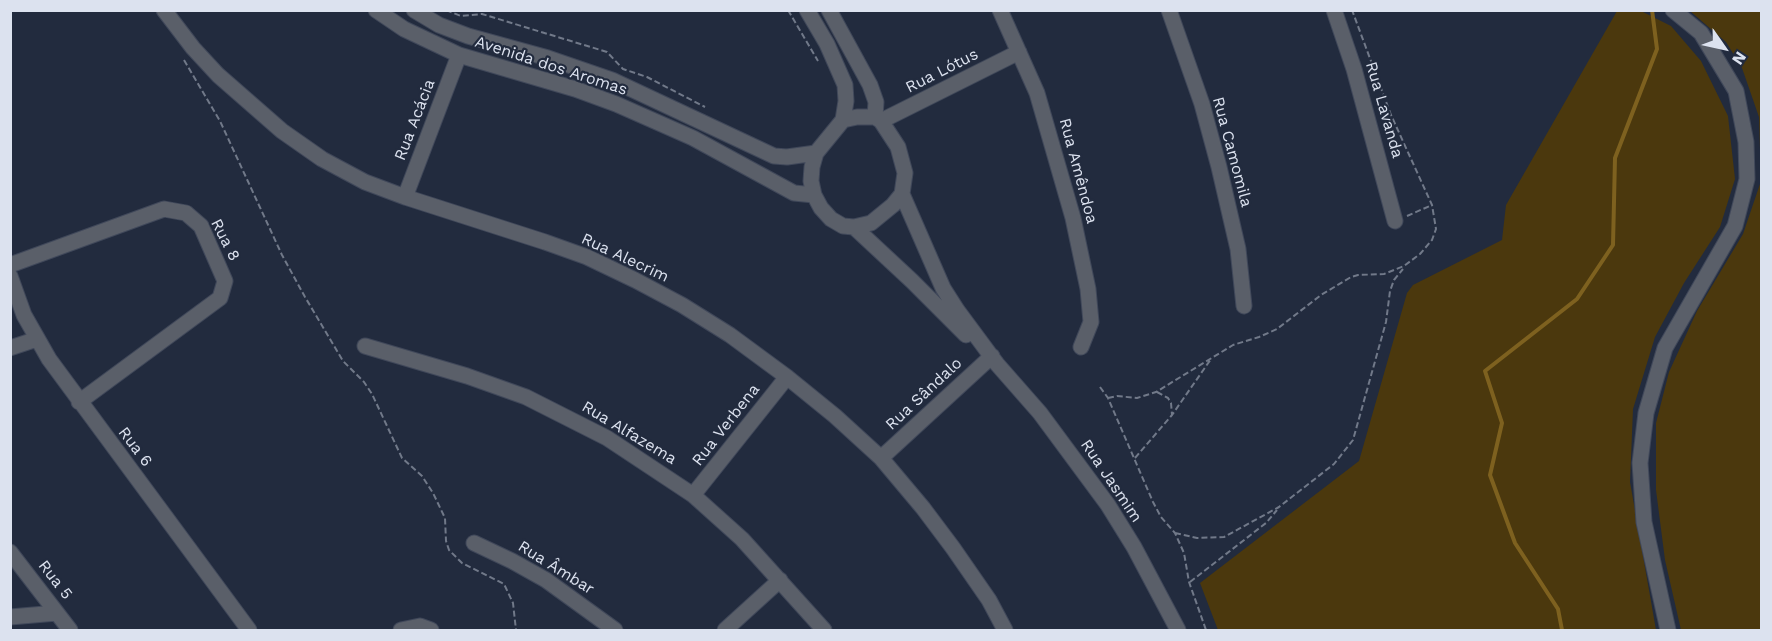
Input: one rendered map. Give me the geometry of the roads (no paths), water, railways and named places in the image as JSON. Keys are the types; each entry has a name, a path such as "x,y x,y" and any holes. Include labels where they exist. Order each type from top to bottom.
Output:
{"street":[{"name":"Rua Alecrim","path":"164,10 193,48 218,75 282,130 321,159 365,182 545,242 635,280 692,311 788,377 881,458 953,548 989,600 1005,630"},
{"name":"Avenida dos Aromas","path":"376,10 404,29 459,55 575,89 616,104 693,138 794,193 814,195"},
{"path":"807,10 845,85 846,101 843,120 816,153 811,181 814,195 821,208 831,219 843,226 854,227 871,223 882,216 902,194"},
{"path":"829,10 870,85 876,102 878,119 898,147 905,173 902,194 943,288 993,359"},
{"name":"Rua Amêndoa","path":"1000,10 1037,93 1073,218 1086,279 1091,322 1081,347"},
{"name":"Rua Camomila","path":"1169,10 1202,104 1216,157 1238,249 1244,306"},
{"name":"Rua Lavanda","path":"1334,10 1354,69 1395,221"},
{"path":"1668,630 1644,522 1640,463 1646,412 1665,348 1735,226 1748,179 1746,142 1736,91 1701,33 1673,10"},
{"name":"Avenida dos Aromas","path":"423,13 468,36 548,58 612,81 774,156 786,157 816,153"},
{"name":"Rua Lótus","path":"878,119 1019,52"},
{"name":"Rua Acácia","path":"405,197 459,55"},
{"path":"843,120 857,117 878,119"},
{"name":"Rua 8","path":"10,265 164,208 186,213 201,226 225,281 220,298 79,402"},
{"path":"854,227 993,359"},
{"name":"Rua 6","path":"10,276 24,315 49,359 249,630"},
{"path":"10,348 37,339"},
{"name":"Rua Alfazema","path":"365,346 467,376 526,397 607,438 693,495 742,539 824,630"},
{"name":"Rua Sândalo","path":"881,458 993,359"},
{"name":"Rua Jasmim","path":"993,359 1040,413 1108,505 1134,547 1178,630"},
{"name":"Rua Verbena","path":"693,495 788,377"},
{"name":"Rua Âmbar","path":"474,543 546,580 615,630"},
{"name":"Rua 5","path":"10,552 70,630"},
{"path":"725,630 780,580"},
{"path":"10,617 57,613"},
{"path":"401,630 420,626 431,630"}],"waterway":[{"path":"1562,630 1558,609 1515,543 1490,475 1502,423 1485,371 1577,299 1613,245 1615,158 1657,49 1652,10"}]}
